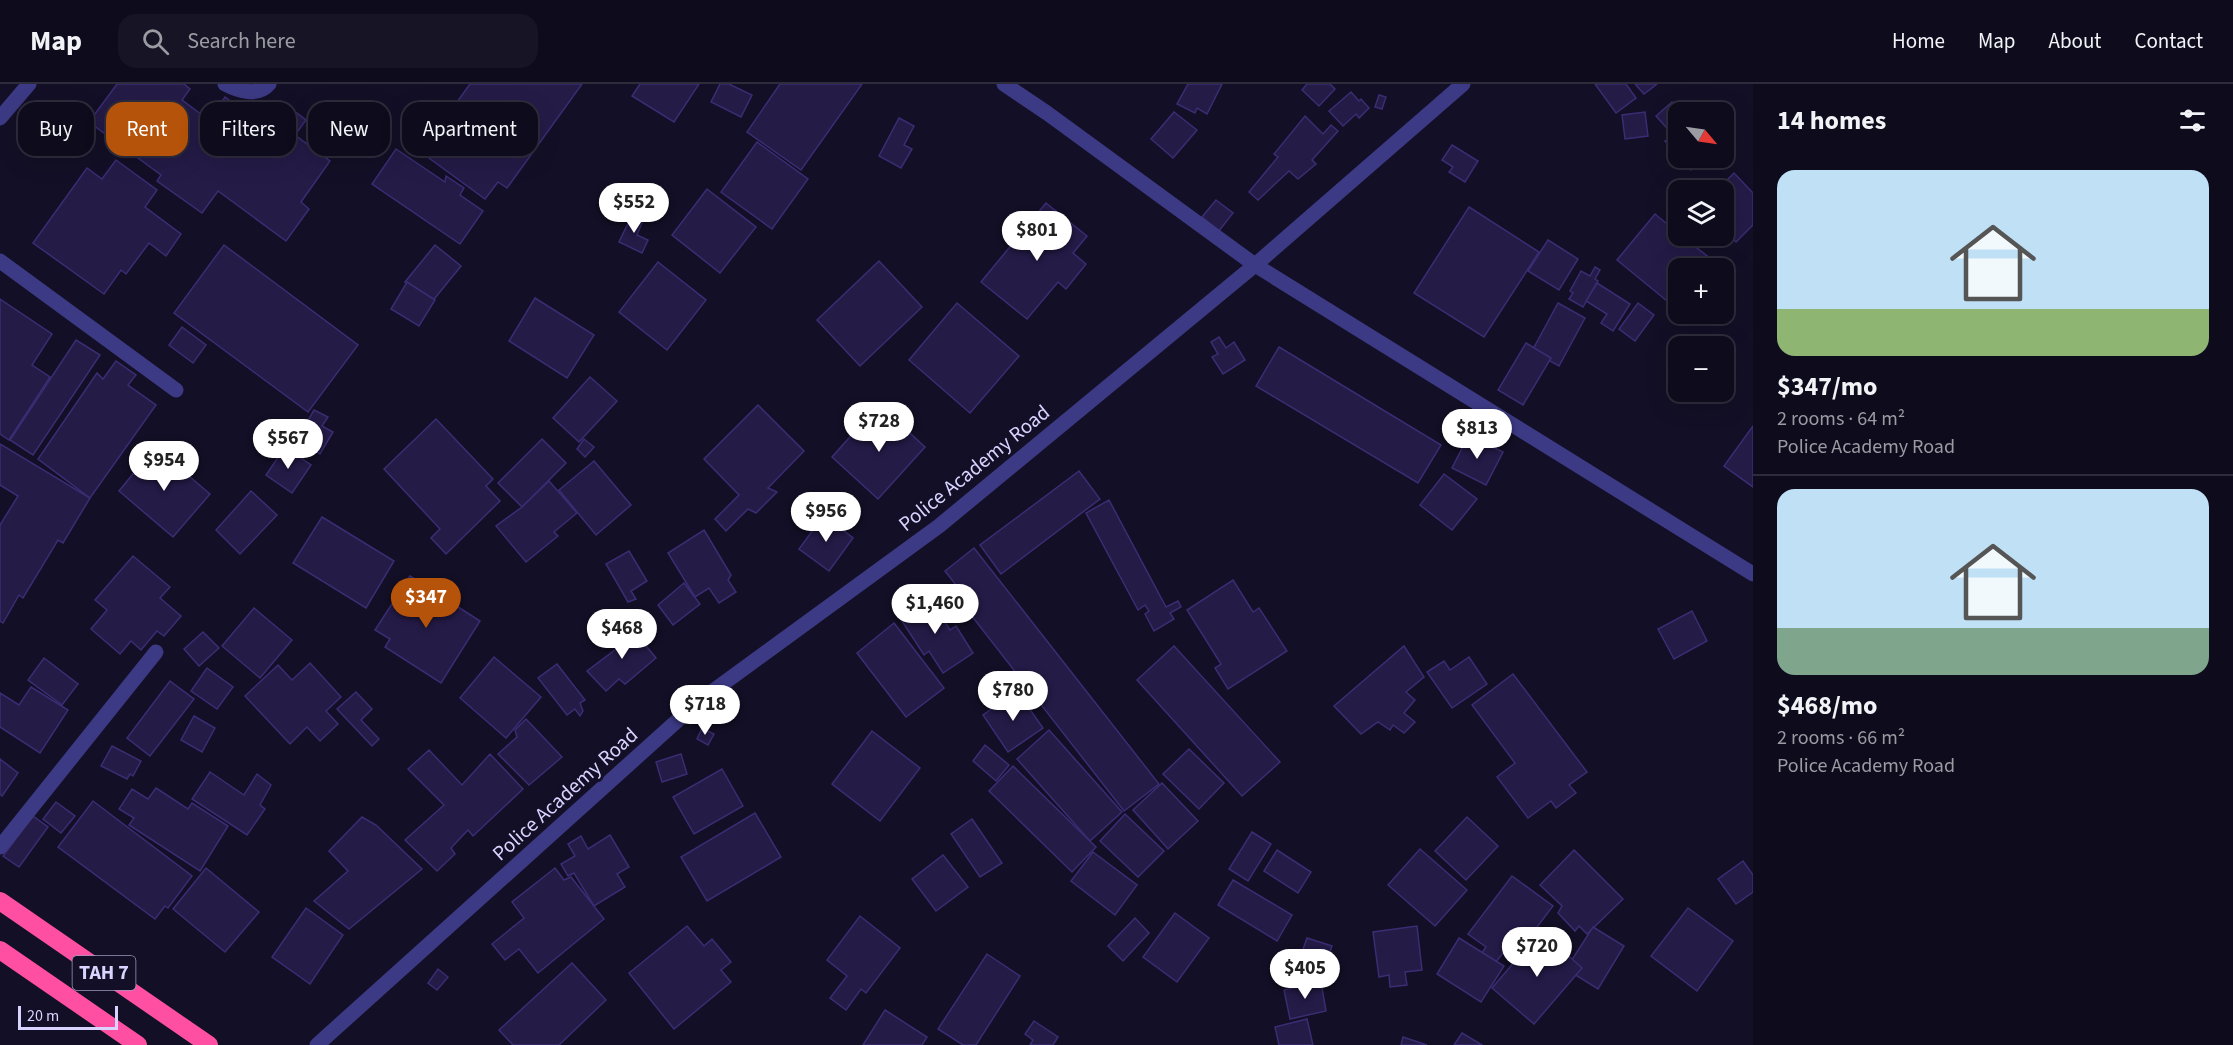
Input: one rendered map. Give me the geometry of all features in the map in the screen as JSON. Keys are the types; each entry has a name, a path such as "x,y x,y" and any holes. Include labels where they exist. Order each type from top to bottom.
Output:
{"highway":[{"name":"TAH 7","path":"0,901 209,1045"},
{"name":"TAH 7","path":"2,954 138,1045"}],"street":[{"path":"0,117 28,84"},
{"path":"225,84 245,93 266,88 269,84"},
{"path":"1004,84 1255,265 1753,574"},
{"name":"Police Academy Road","path":"317,1045 698,702 939,526 1255,265 1463,84"},
{"path":"0,261 176,390"},
{"path":"0,847 156,652"}],"building":[{"path":"117,84 184,84 190,89 182,100 185,102 106,102 106,135 94,126 94,115"},
{"path":"470,84 582,84 538,145 538,102 457,102"},
{"path":"640,84 699,84 674,122 632,96"},
{"path":"720,84 729,84 752,95 741,117 711,102"},
{"path":"780,84 862,84 801,170 747,132"},
{"path":"1188,84 1222,84 1207,114 1197,108 1195,113 1177,104"},
{"path":"1307,84 1330,84 1335,89 1319,106 1302,90"},
{"path":"1595,84 1626,84 1636,98 1616,113"},
{"path":"1635,84 1657,84 1644,94"},
{"path":"1351,92 1369,108 1359,118 1356,114 1343,126 1329,111"},
{"path":"1379,95 1386,97 1382,109 1375,107"},
{"path":"225,97 232,102 222,102"},
{"path":"188,104 200,113 200,156 296,156 296,136 308,145 308,156 323,156 330,161 301,202 309,209 286,241 218,191 202,213 157,181 161,175 135,156 188,156"},
{"path":"1668,106 1668,129 1656,116"},
{"path":"296,112 306,120 296,134"},
{"path":"1174,112 1197,130 1173,158 1151,139"},
{"path":"1645,112 1648,136 1625,139 1622,115"},
{"path":"1305,116 1323,134 1331,125 1338,131 1312,160 1316,164 1298,179 1289,171 1258,200 1249,192 1278,157 1274,154"},
{"path":"899,118 914,126 904,145 912,149 901,168 879,156"},
{"path":"757,142 808,179 772,229 721,192"},
{"path":"1452,145 1478,161 1465,182 1449,172 1453,167 1442,160"},
{"path":"396,149 402,153 402,156 406,156 445,182 446,176 464,188 460,195 483,211 460,244 372,184"},
{"path":"431,156 530,156 507,188 498,182 485,199 429,158"},
{"path":"116,160 157,190 145,207 181,234 166,256 149,243 126,274 121,270 104,294 33,243 87,168 102,179"},
{"path":"1734,173 1753,193 1753,225 1736,242 1734,240 1734,180 1727,180"},
{"path":"707,189 756,227 720,273 672,235"},
{"path":"1216,200 1233,213 1219,231 1202,217"},
{"path":"1046,203 1087,236 1073,253 1086,264 1066,289 1058,282 1027,319 981,282"},
{"path":"1469,207 1539,252 1484,337 1414,293"},
{"path":"633,213 644,218 637,235 648,240 642,253 619,242"},
{"path":"1655,214 1668,225 1668,246 1695,246 1710,258 1668,258 1668,302 1617,260"},
{"path":"1548,240 1578,259 1559,290 1528,271"},
{"path":"224,245 358,345 308,412 174,313"},
{"path":"435,245 461,266 431,303 405,282"},
{"path":"879,261 922,307 860,366 817,320"},
{"path":"658,262 706,300 667,350 619,312"},
{"path":"1595,267 1600,270 1595,279 1598,281 1583,307 1569,299 1573,293 1570,291 1581,271 1590,276"},
{"path":"407,282 435,300 419,326 391,309"},
{"path":"1597,283 1630,304 1613,331 1601,323 1607,314 1586,301"},
{"path":"535,298 594,335 567,378 509,341"},
{"path":"0,299 52,334 32,365 50,377 9,440 0,434"},
{"path":"957,303 1019,356 970,413 909,360"},
{"path":"1558,303 1585,318 1559,366 1532,351"},
{"path":"1638,303 1654,315 1635,341 1619,329"},
{"path":"182,327 206,345 193,363 169,345"},
{"path":"1219,337 1226,348 1234,342 1245,360 1223,374 1212,357 1218,354 1211,342"},
{"path":"76,340 100,355 33,455 10,440"},
{"path":"1526,343 1551,358 1523,405 1498,390"},
{"path":"1279,347 1441,445 1418,483 1256,386"},
{"path":"116,361 136,375 128,385 156,405 90,498 38,459 97,373 103,379"},
{"path":"590,377 617,401 579,442 553,418"},
{"path":"758,405 804,451 768,488 777,492 756,513 748,509 726,531 715,519 739,495 704,459"},
{"path":"883,408 925,447 878,499 832,457 865,420 869,424"},
{"path":"314,410 328,417 322,426 333,432 320,454 297,440"},
{"path":"436,419 493,479 486,486 500,501 446,554 431,538 440,529 384,469"},
{"path":"1753,426 1753,487 1724,466"},
{"path":"1469,435 1503,452 1486,485 1452,468"},
{"path":"542,439 566,463 522,507 498,483"},
{"path":"584,439 594,447 585,457 577,449"},
{"path":"0,444 90,498 63,543 58,540 23,598 19,595 3,623 0,621 0,525 18,496 0,485"},
{"path":"155,447 210,494 173,537 119,491"},
{"path":"285,447 311,465 292,493 266,475"},
{"path":"594,461 631,505 596,535 559,490"},
{"path":"1079,471 1100,499 1001,574 980,545"},
{"path":"1444,474 1477,499 1452,530 1420,505"},
{"path":"549,481 577,513 554,532 558,536 526,562 496,526 522,507"},
{"path":"251,491 277,515 240,554 216,530"},
{"path":"1109,500 1166,607 1178,601 1181,607 1170,613 1174,619 1154,631 1145,614 1149,611 1145,605 1138,610 1086,513"},
{"path":"824,515 853,538 829,571 799,549"},
{"path":"322,517 394,561 366,608 293,563"},
{"path":"704,530 731,575 728,580 736,592 719,603 709,588 695,597 668,553"},
{"path":"974,548 1159,784 1124,811 971,615 975,609 945,571"},
{"path":"629,551 647,581 631,591 636,599 628,602 606,564"},
{"path":"133,556 170,587 160,598 181,616 164,636 157,631 141,650 131,641 120,654 91,629 107,610 95,600"},
{"path":"410,576 480,621 441,683 385,647 390,639 375,630"},
{"path":"1233,580 1253,612 1259,608 1287,651 1228,689 1215,668 1221,664 1187,610"},
{"path":"684,583 700,604 673,625 658,605"},
{"path":"928,596 950,630 956,626 973,653 943,673 929,651 924,655 898,615"},
{"path":"254,608 292,640 260,678 222,646"},
{"path":"1692,611 1707,641 1674,659 1658,629"},
{"path":"894,623 944,688 906,717 857,653"},
{"path":"628,624 656,658 625,684 619,679 606,691 587,671 616,649 609,640"},
{"path":"203,632 219,648 199,666 184,649"},
{"path":"1174,646 1280,762 1242,796 1137,680"},
{"path":"1404,646 1424,677 1406,692 1415,700 1404,713 1415,722 1404,733 1393,725 1390,730 1378,722 1361,734 1334,706"},
{"path":"494,657 541,697 506,738 460,698"},
{"path":"1469,657 1487,684 1452,708 1427,672 1444,661 1450,670"},
{"path":"44,658 78,684 62,705 28,680"},
{"path":"310,663 341,697 326,711 338,724 320,741 307,727 290,744 245,696 278,665 292,680"},
{"path":"557,664 585,700 580,703 583,711 580,716 575,709 567,715 538,678"},
{"path":"207,668 233,687 217,709 191,691"},
{"path":"1513,674 1587,772 1569,785 1576,793 1556,808 1551,801 1528,818 1497,777 1515,763 1472,705"},
{"path":"170,681 194,699 150,756 127,738"},
{"path":"31,687 68,710 40,753 0,727 0,693 19,705"},
{"path":"1017,691 1043,728 1008,752 983,715"},
{"path":"356,692 372,709 361,720 379,739 372,746 337,709"},
{"path":"194,716 215,728 202,752 181,740"},
{"path":"526,719 562,757 529,785 498,754 517,737 515,730"},
{"path":"702,728 714,734 708,745 697,739"},
{"path":"1049,730 1122,812 1090,841 1017,759"},
{"path":"872,731 920,768 880,821 832,784"},
{"path":"985,745 1009,765 996,781 973,761"},
{"path":"112,746 141,761 133,776 130,774 127,779 101,766"},
{"path":"1189,749 1224,783 1199,809 1163,774"},
{"path":"429,750 462,785 490,754 523,789 473,836 468,830 451,848 455,854 437,871 405,840 444,805 408,769"},
{"path":"681,754 687,774 662,782 656,762"},
{"path":"0,759 18,773 2,796 0,794"},
{"path":"1013,766 1096,847 1072,872 989,791"},
{"path":"722,769 743,806 694,834 673,797"},
{"path":"210,772 244,795 257,774 271,785 260,805 265,809 247,835 192,799"},
{"path":"1162,783 1198,821 1168,849 1133,810"},
{"path":"156,788 188,809 192,803 228,826 200,871 129,825 134,818 119,809 132,789 148,799"},
{"path":"93,801 192,876 168,908 165,906 155,919 58,847"},
{"path":"56,802 75,816 61,833 43,819"},
{"path":"755,813 781,857 707,901 681,857"},
{"path":"1125,814 1164,851 1138,877 1100,841"},
{"path":"33,816 48,827 19,867 3,856"},
{"path":"362,817 376,825 422,869 349,929 314,901 348,871 329,851"},
{"path":"1467,817 1498,846 1466,880 1435,851"},
{"path":"972,819 1002,863 980,877 951,834"},
{"path":"1252,832 1271,844 1248,881 1229,869"},
{"path":"610,835 629,867 617,874 625,887 594,906 574,873 568,876 561,864 575,856 568,844 581,836 588,849"},
{"path":"1420,849 1467,890 1435,926 1388,885"},
{"path":"1277,850 1311,872 1298,893 1264,871"},
{"path":"1574,850 1623,899 1587,934 1579,926 1575,931 1558,913 1562,906 1540,885"},
{"path":"1093,852 1137,885 1115,915 1071,881"},
{"path":"943,855 968,887 936,911 912,879"},
{"path":"1743,861 1753,875 1753,892 1736,904 1718,879"},
{"path":"206,868 259,912 225,952 173,909"},
{"path":"555,868 564,880 571,877 604,919 538,973 519,949 505,960 492,944 524,918 512,902"},
{"path":"1512,876 1553,906 1515,956 1506,949 1492,967 1479,957 1486,947 1468,934"},
{"path":"1233,880 1292,915 1277,941 1218,905"},
{"path":"306,908 343,935 310,984 272,957"},
{"path":"1688,908 1733,941 1697,991 1651,956"},
{"path":"1175,913 1209,938 1177,982 1143,957"},
{"path":"860,916 900,948 866,993 861,989 846,1010 830,998 847,976 827,960"},
{"path":"1135,918 1149,933 1123,961 1108,946"},
{"path":"687,926 704,946 712,939 731,962 721,970 731,982 674,1029 629,973"},
{"path":"1417,926 1422,970 1405,972 1407,985 1390,987 1389,975 1379,977 1373,932"},
{"path":"1593,927 1624,946 1598,989 1566,969"},
{"path":"1541,931 1582,968 1534,1024 1492,988"},
{"path":"1307,938 1332,946 1324,969 1325,977 1315,978 1315,969 1298,963"},
{"path":"1459,938 1504,966 1481,1002 1437,974"},
{"path":"987,954 1020,976 976,1045 963,1045 938,1029"},
{"path":"572,963 606,1000 559,1045 513,1045 499,1030"},
{"path":"438,969 448,977 437,990 428,983"},
{"path":"1321,982 1326,1011 1290,1019 1284,990"},
{"path":"885,1010 927,1037 922,1045 863,1045"},
{"path":"1307,1019 1313,1045 1279,1045 1275,1027"},
{"path":"1034,1021 1058,1037 1053,1045 1030,1045 1033,1040 1025,1034"},
{"path":"1462,1033 1482,1045 1454,1045"},
{"path":"1403,1037 1427,1045 1401,1045"}]}
